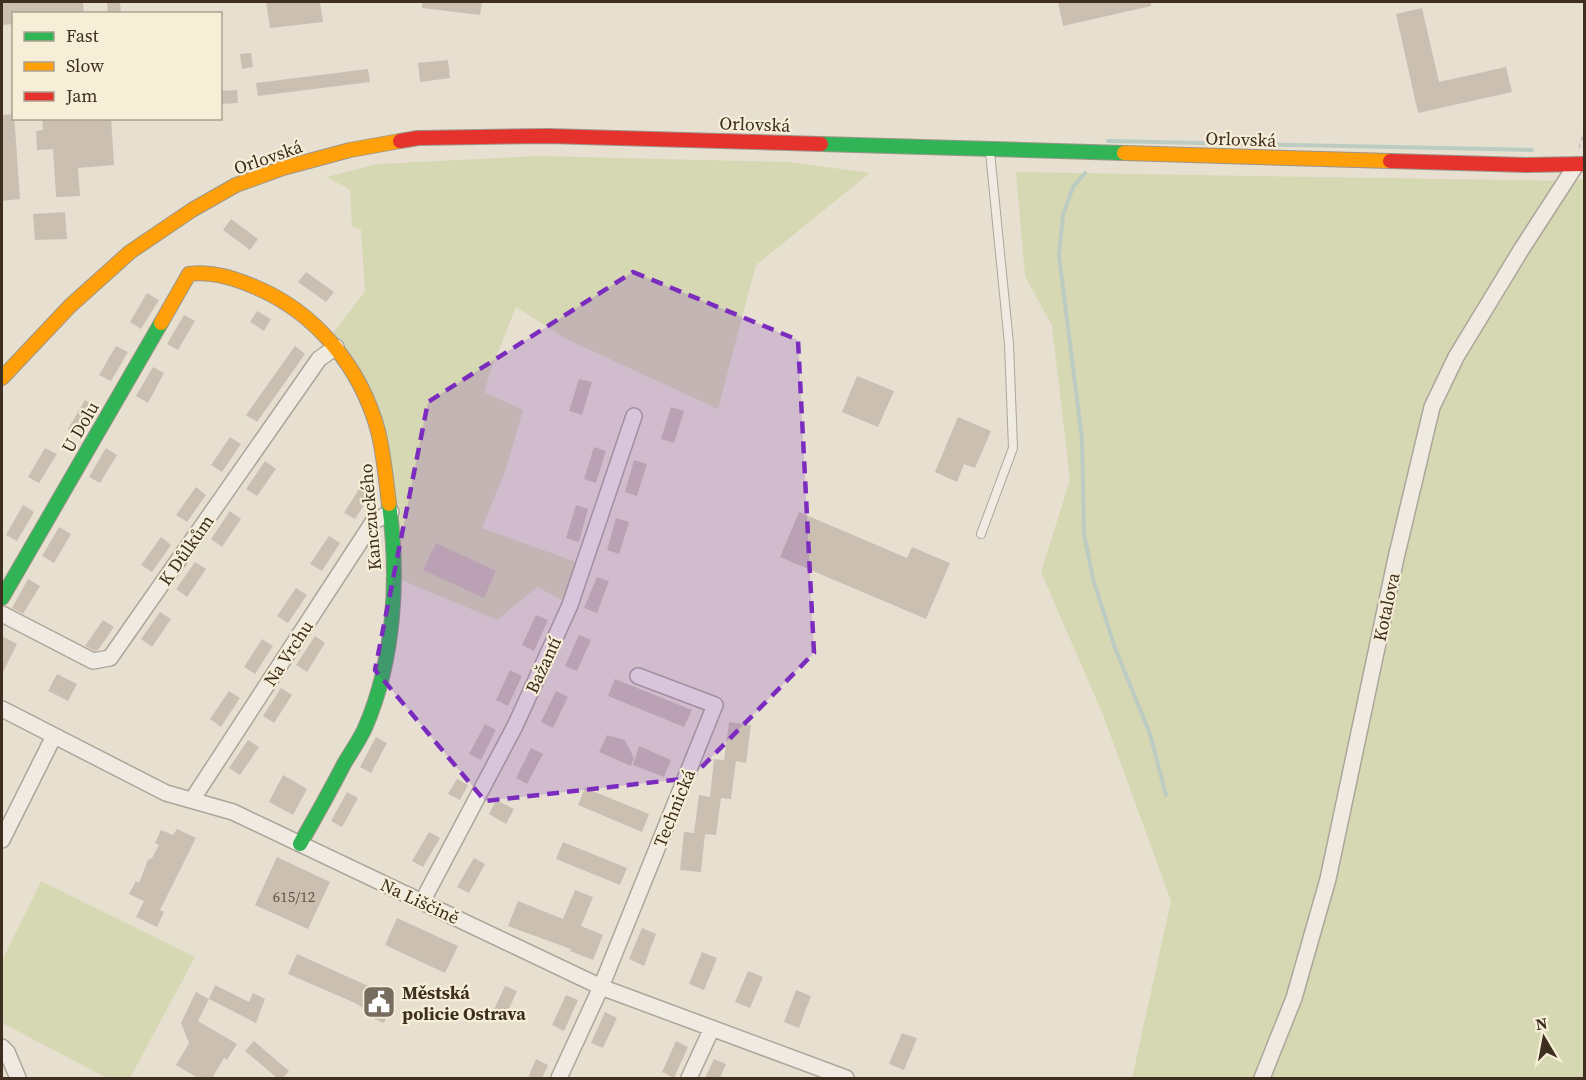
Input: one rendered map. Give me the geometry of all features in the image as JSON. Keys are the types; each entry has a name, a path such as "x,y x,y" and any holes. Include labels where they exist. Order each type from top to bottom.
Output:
{"main road":[{"name":"Orlovská","path":"2,378 70,306 130,252 192,210 236,185 283,168 350,150 417,138 515,136 767,142 990,151 1580,165"},
{"name":"Kanczuckého","path":"189,274 210,273 248,283 288,302 314,324 336,347 357,379 375,420 380,440 391,512 394,582 384,661 366,726 300,844"},
{"name":"U Dolu","path":"2,598 189,274"}],"street":[{"name":"Kotalova","path":"1262,1078 1294,998 1328,879 1396,558 1432,407 1456,357 1521,250 1580,165"},
{"name":"K Důlkům","path":"2,614 93,661 110,658 319,360 336,347"},
{"name":"Bažantí","path":"422,902 515,726 570,605 634,416"},
{"name":"Na Vrchu","path":"192,800 373,522 391,512"},
{"name":"Technická","path":"601,987 715,705 638,676"},
{"name":"Na Liščině","path":"2,709 166,793 233,812 601,987 846,1078"},
{"path":"2,840 54,736"},
{"path":"559,1078 601,987"},
{"path":"689,1078 712,1028"},
{"path":"2,1047 7,1052 18,1078"},
{"path":"799,1078 804,1063"}],"lane":[{"path":"981,534 1014,448 1009,344 990,151"}],"highlighted area":[{"path":"633,272 798,340 814,653 691,778 485,801 375,670 428,402"}],"green space":[{"path":"539,156 790,162 870,173 756,265 718,409 566,339 516,307 484,392 523,410 506,469 482,528 579,563 564,601 537,587 497,620 399,579 394,484 332,335 365,291 361,230 352,226 350,190 327,177 377,164"},
{"path":"1016,172 1567,181 1584,179 1584,1078 1132,1078 1171,901 1103,715 1041,572 1070,480 1052,326 1025,276"},
{"path":"41,881 195,957 130,1078 107,1078 2,1023 2,961"}],"building":[{"path":"2,2 83,2 84,12 12,12 12,24 2,25"},
{"path":"107,2 120,2 121,12 108,12"},
{"path":"266,2 320,2 323,22 270,28"},
{"path":"422,2 482,2 480,15 422,8"},
{"path":"1058,2 1151,2 1151,6 1063,26"},
{"path":"1422,8 1439,82 1506,67 1512,92 1418,113 1396,14"},
{"path":"251,53 253,67 242,69 240,54"},
{"path":"448,60 450,78 420,82 418,63"},
{"path":"368,69 370,82 258,96 256,83"},
{"path":"237,90 238,103 222,104 222,91"},
{"path":"12,114 12,120 14,120 20,199 2,201 2,115"},
{"path":"42,120 111,120 114,165 78,168 80,196 56,197 53,149 37,150 36,131 43,130"},
{"path":"65,212 67,239 35,240 33,214"},
{"path":"231,219 258,239 250,250 223,230"},
{"path":"306,272 334,292 326,302 298,282"},
{"path":"147,293 159,300 141,329 130,322"},
{"path":"257,311 271,319 264,331 250,322"},
{"path":"184,315 195,321 178,350 167,344"},
{"path":"116,346 128,352 111,381 99,375"},
{"path":"295,346 305,354 257,422 246,415"},
{"path":"153,367 164,373 148,403 136,396"},
{"path":"857,376 894,391 878,427 842,412"},
{"path":"579,379 592,382 582,415 569,411"},
{"path":"85,400 96,407 79,436 68,429"},
{"path":"671,407 684,411 674,443 661,439"},
{"path":"958,417 991,431 975,468 964,464 957,482 935,472"},
{"path":"230,437 241,444 222,472 211,465"},
{"path":"594,447 606,451 596,483 584,479"},
{"path":"45,448 57,454 39,483 28,477"},
{"path":"106,448 117,455 100,483 89,477"},
{"path":"634,460 647,464 637,496 625,492"},
{"path":"265,461 276,469 257,496 246,489"},
{"path":"362,484 373,491 355,519 344,513"},
{"path":"196,487 206,495 187,522 176,515"},
{"path":"23,505 34,512 17,541 6,535"},
{"path":"576,505 588,509 579,542 566,538"},
{"path":"230,511 241,519 222,547 211,539"},
{"path":"799,512 907,558 912,547 950,563 926,619 780,557"},
{"path":"616,518 629,522 619,554 607,550"},
{"path":"59,527 71,534 54,563 42,556"},
{"path":"329,536 340,543 322,571 310,564"},
{"path":"161,537 171,545 152,572 141,565"},
{"path":"436,543 496,571 484,598 423,570"},
{"path":"195,562 206,569 187,597 176,589"},
{"path":"597,577 609,581 597,613 584,608"},
{"path":"28,579 40,586 23,614 12,608"},
{"path":"296,588 307,595 288,623 277,616"},
{"path":"160,612 171,619 152,647 141,639"},
{"path":"536,615 548,620 534,651 522,645"},
{"path":"103,620 114,627 95,651 85,646"},
{"path":"579,635 591,640 577,671 565,666"},
{"path":"2,636 17,644 2,674"},
{"path":"315,636 325,643 307,672 296,665"},
{"path":"262,639 273,646 255,674 244,667"},
{"path":"510,670 522,676 508,706 496,700"},
{"path":"57,674 77,684 68,701 48,691"},
{"path":"615,679 692,710 684,727 608,696"},
{"path":"281,688 292,695 274,723 263,716"},
{"path":"229,691 240,698 221,727 210,719"},
{"path":"556,691 568,697 553,728 541,722"},
{"path":"729,722 751,725 746,763 736,761 731,799 721,798 716,835 705,834 701,872 680,870 684,832 694,833 699,795 710,797 714,759 724,760"},
{"path":"485,724 496,730 481,760 469,754"},
{"path":"607,735 625,740 634,758 631,766 599,752"},
{"path":"376,737 387,743 371,773 360,767"},
{"path":"248,740 259,747 240,775 229,768"},
{"path":"639,746 671,760 664,777 633,765"},
{"path":"531,748 543,754 527,784 516,778"},
{"path":"283,775 307,789 293,815 269,802"},
{"path":"457,779 468,785 460,800 448,794"},
{"path":"585,788 649,814 642,832 578,805"},
{"path":"347,792 358,798 342,827 331,821"},
{"path":"496,800 514,809 506,824 489,814"},
{"path":"177,829 196,838 160,910 164,912 157,927 136,917 144,901 129,894 136,881 139,883 148,860 152,858 159,845 155,843 161,830 173,835"},
{"path":"429,832 440,838 423,867 412,861"},
{"path":"563,842 627,868 620,885 556,859"},
{"path":"277,857 330,882 308,929 255,905"},
{"path":"474,858 485,864 469,893 457,887"},
{"path":"575,890 593,897 581,926 603,935 593,960 570,951 571,949 508,926 518,901 563,919"},
{"path":"397,918 458,946 445,973 385,945"},
{"path":"642,928 656,934 644,966 629,959"},
{"path":"702,952 717,958 704,990 689,984"},
{"path":"297,954 395,998 384,1023 363,1014 365,1009 355,1003 288,974"},
{"path":"748,971 763,977 750,1008 735,1002"},
{"path":"215,985 249,1002 253,993 265,999 256,1023 209,999"},
{"path":"505,986 517,991 503,1022 491,1016"},
{"path":"796,990 811,996 799,1028 784,1022"},
{"path":"196,992 209,999 198,1021 237,1044 227,1060 224,1058 212,1078 198,1078 176,1065 189,1043 181,1023"},
{"path":"566,995 578,1000 564,1031 552,1025"},
{"path":"605,1012 617,1018 603,1048 591,1043"},
{"path":"902,1033 917,1038 904,1070 889,1064"},
{"path":"254,1041 289,1071 283,1078 277,1078 245,1051"},
{"path":"676,1041 688,1047 674,1078 662,1072"},
{"path":"536,1059 548,1065 542,1078 528,1078"},
{"path":"714,1059 726,1064 720,1078 705,1078"}],"waterway":[{"path":"1108,141 1532,150"},
{"path":"1085,173 1073,187 1063,215 1059,256 1082,439 1084,534 1093,579 1115,648 1150,734 1166,795"}],"traffic: fast":[{"path":"821,144 1124,153"},
{"path":"2,598 161,323"},
{"path":"300,844 365,728 383,674 394,589 389,504"}],"traffic: slow":[{"path":"2,378 70,306 130,252 192,210 236,185 283,168 350,150 400,141"},
{"path":"1124,153 1390,161"},
{"path":"161,323 189,274 198,273 223,276 255,287 298,311 333,345 348,364 360,385 378,431 389,504"}],"traffic: jam":[{"path":"400,141 418,138 548,136 821,144"},
{"path":"1390,161 1526,165 1584,164"}],"place":[{"name":"Městská policie Ostrava","path":"379,1002"}]}
